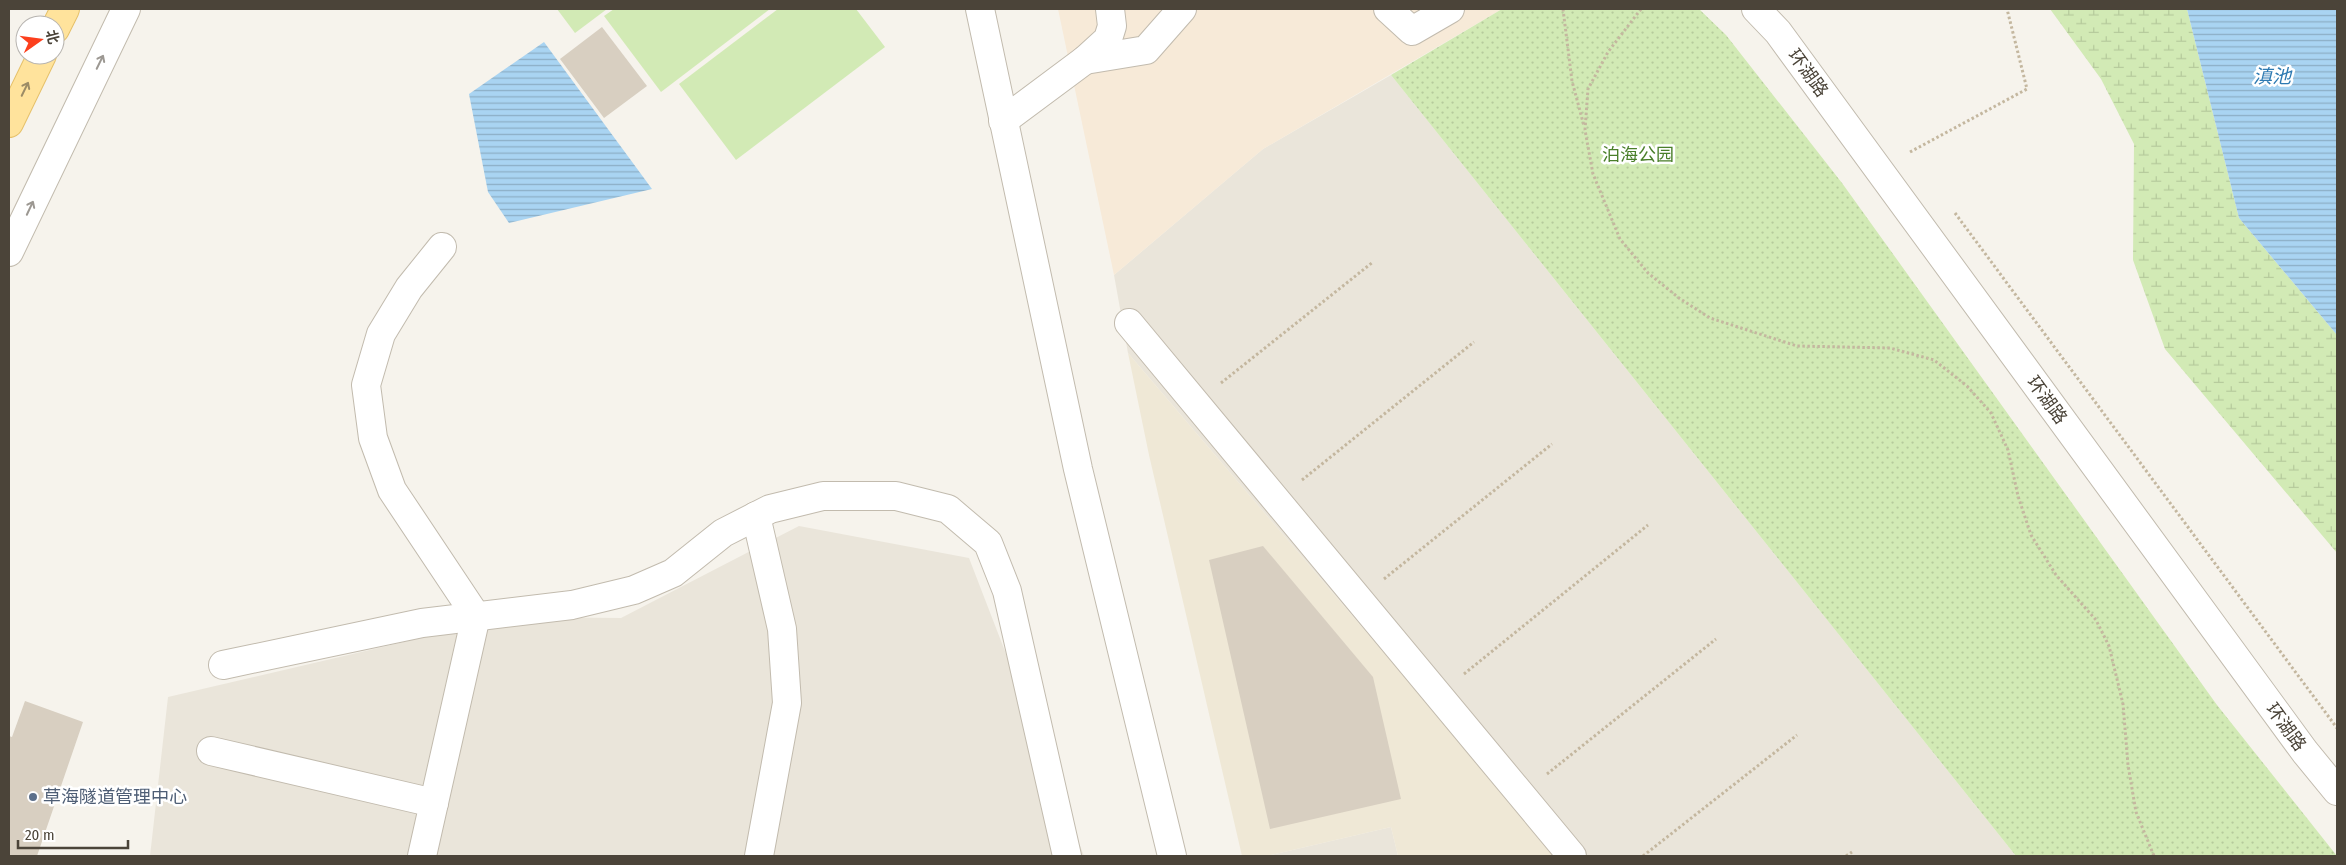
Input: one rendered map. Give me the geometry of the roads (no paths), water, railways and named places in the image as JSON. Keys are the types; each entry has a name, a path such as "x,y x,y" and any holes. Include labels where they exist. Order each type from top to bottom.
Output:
{"main road":[{"path":"9,124 37,65"}],"street":[{"path":"9,252 126,9"},
{"path":"980,9 1078,470 1172,856"},
{"path":"1003,121 1085,60 1108,39 1112,26 1110,9"},
{"path":"1085,60 1146,50 1182,9"},
{"path":"1388,9 1412,31 1450,9"},
{"name":"环湖路","path":"1756,9 1778,32 2304,752 2337,791"},
{"path":"422,856 476,616 392,490 373,438 366,385 381,334 408,288 442,247"},
{"path":"1129,323 1572,856"},
{"path":"224,665 422,623 572,605 634,590 673,573 723,534 770,509 823,496 896,496 948,509 988,543 1008,591 1067,856"},
{"path":"756,516 782,629 787,703 759,856"},
{"path":"211,751 434,803"}],"water":[{"name":"滇池","path":"2187,9 2337,9 2337,335 2239,218"},
{"path":"544,42 652,189 509,223 488,192 469,94"}],"place":[{"name":"草海隧道管理中心","path":"33,797"}],"park label":[{"name":"泊海公园","path":"1638,155"}]}
